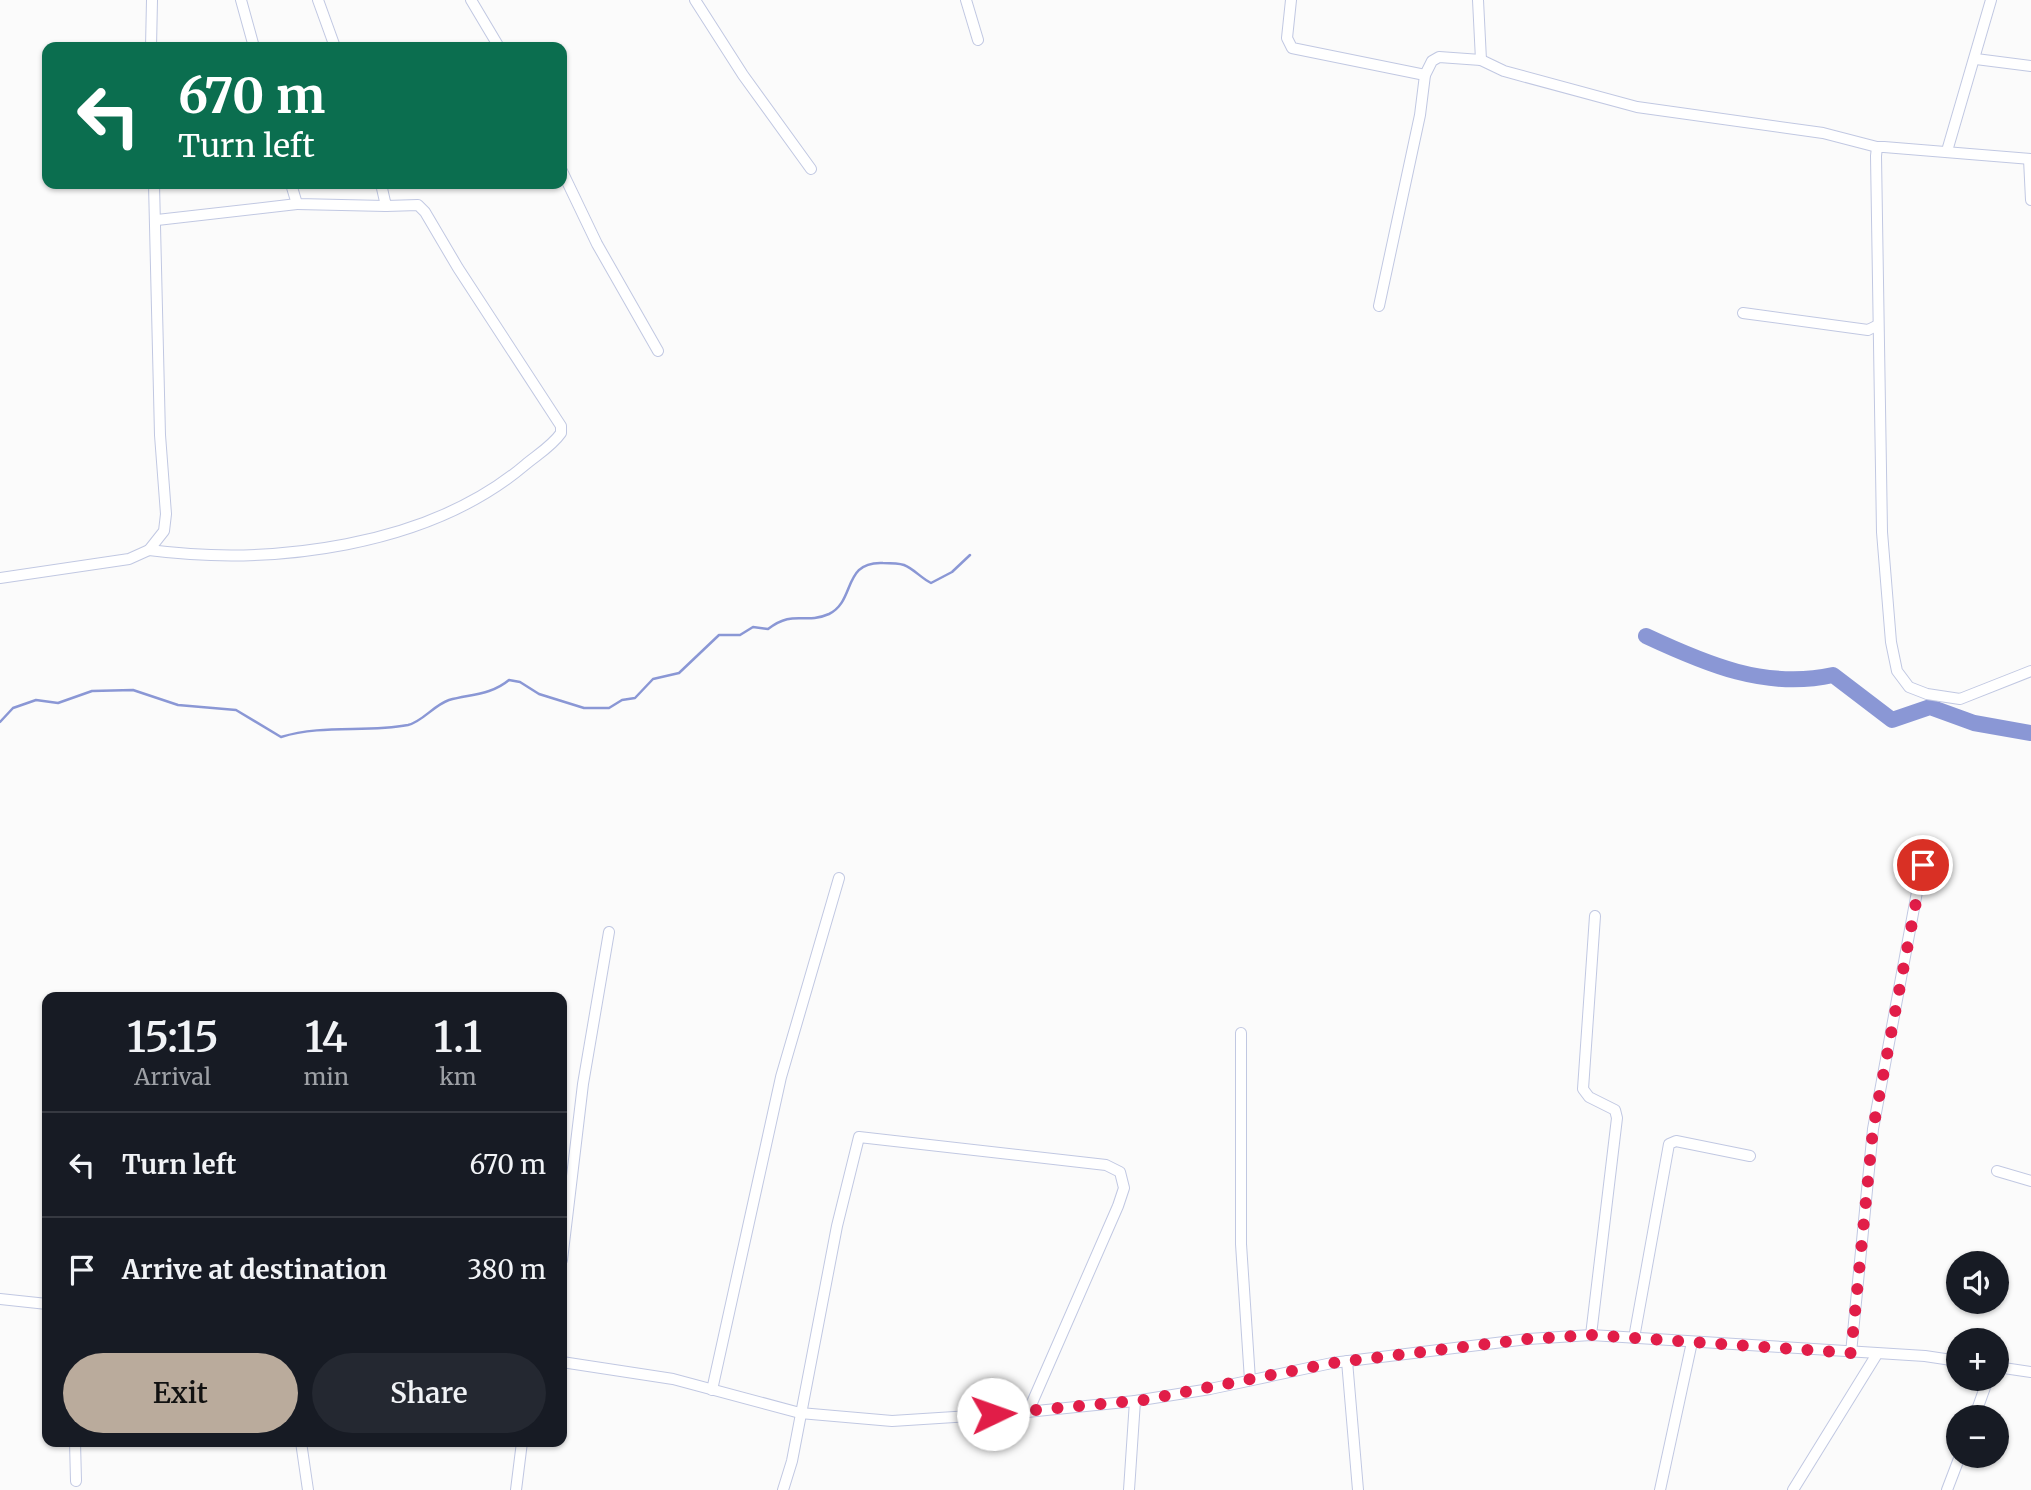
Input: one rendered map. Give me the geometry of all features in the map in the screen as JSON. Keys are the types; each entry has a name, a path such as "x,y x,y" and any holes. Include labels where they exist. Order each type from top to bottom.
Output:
{"street":[{"path":"151,42 152,0"},
{"path":"241,0 253,42"},
{"path":"317,0 333,42"},
{"path":"471,0 496,42"},
{"path":"695,0 743,75 811,169"},
{"path":"966,0 978,40"},
{"path":"1291,0 1287,38 1292,48 1425,75"},
{"path":"1478,0 1480,60"},
{"path":"1947,150 1976,60 1991,0"},
{"path":"1379,306 1420,115 1425,75 1438,57 1480,60 1504,71 1637,107 1823,133 1877,147 1947,150 2030,159 2031,200"},
{"path":"1976,60 2031,65"},
{"path":"1877,147 1882,532 1891,642 1897,671 1909,687 1941,698 1960,699 2031,671"},
{"path":"567,181 597,244 658,351"},
{"path":"149,550 163,531 166,514 160,435 155,189"},
{"path":"293,189 297,204"},
{"path":"382,189 386,206"},
{"path":"0,579 114,562 149,550 184,555 275,556 380,535 424,523 485,497 558,437 561,426 418,205 297,204 157,220"},
{"path":"1743,313 1868,330 1878,326"},
{"path":"1851,1353 1873,1129 1923,865"},
{"path":"712,1390 781,1077 839,877"},
{"path":"1591,1335 1618,1118 1615,1110 1588,1097 1583,1089 1595,916"},
{"path":"567,1217 583,1084 609,932"},
{"path":"1241,1033 1241,1244 1250,1380"},
{"path":"783,1490 792,1461 856,1143 863,1136 1106,1165 1120,1171 1124,1188 1118,1206 1028,1412"},
{"path":"1634,1338 1669,1144 1676,1141 1751,1156"},
{"path":"1997,1171 2031,1181"},
{"path":"0,1299 42,1303"},
{"path":"567,1363 673,1379 800,1413 892,1421 1028,1412 1135,1401 1347,1361 1528,1339 1591,1335 1946,1360"},
{"path":"1660,1490 1692,1342"},
{"path":"1793,1490 1877,1354"},
{"path":"1347,1361 1358,1490"},
{"path":"2009,1368 2031,1371"},
{"path":"1129,1490 1135,1401"},
{"path":"75,1447 76,1482"},
{"path":"302,1447 308,1490"},
{"path":"516,1490 521,1447"},
{"path":"1947,1490 1955,1468"}],"waterway":[{"path":"0,722 13,708 36,700 58,703 92,691 133,690 178,705 236,710 281,737 313,731 408,725 444,702 488,691 509,680 520,682 539,694 584,708 609,708 622,700 635,698 653,679 679,673 719,635 740,635 753,627 768,629 792,618 813,618 829,614 843,600 855,575 870,564 904,565 931,583 952,572 970,555"},
{"path":"1646,636 1714,665 1760,677 1808,679 1833,675 1892,720 1930,707 1974,723 2031,733"}],"route":[{"path":"993,1414 1073,1409 1144,1400 1332,1363 1528,1339 1591,1335 1851,1353 1873,1129 1905,947 1923,865"}]}
